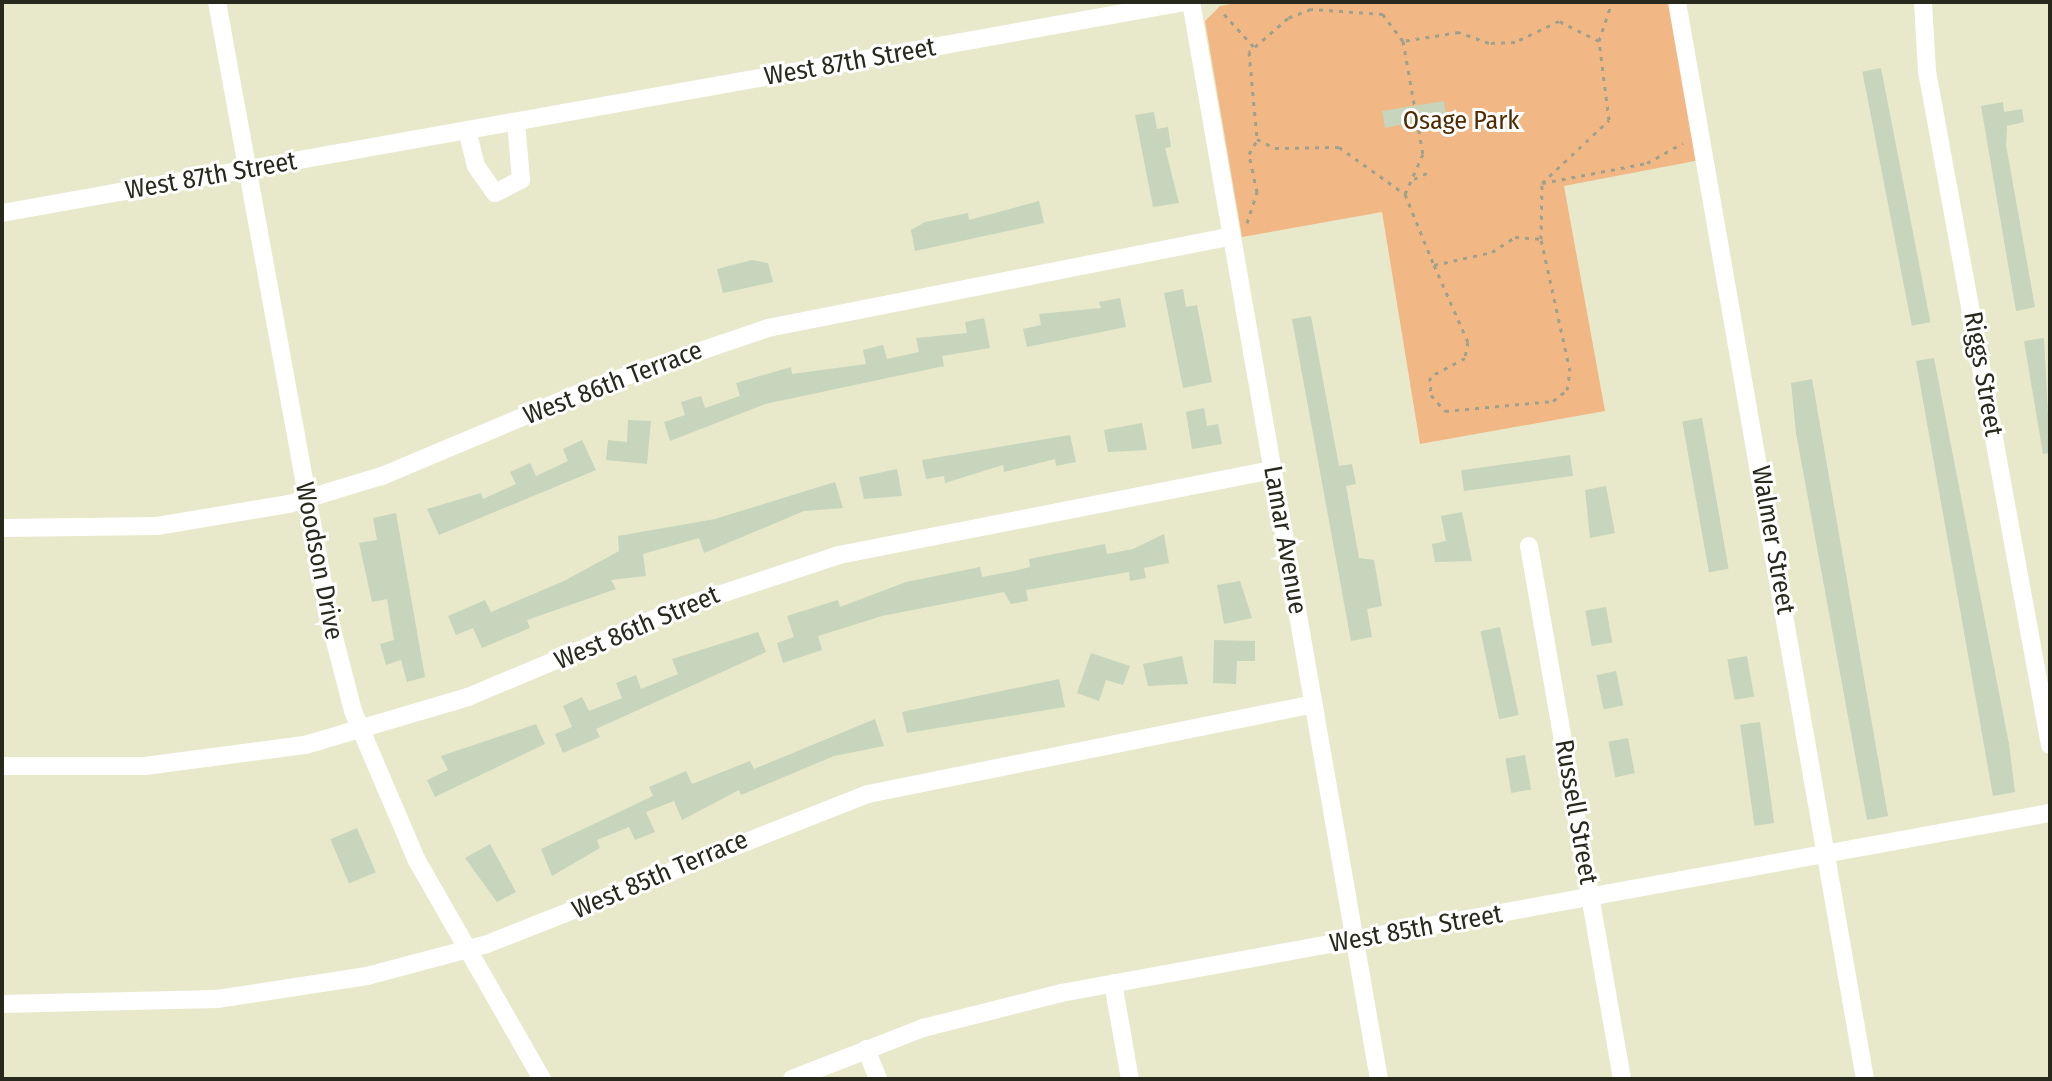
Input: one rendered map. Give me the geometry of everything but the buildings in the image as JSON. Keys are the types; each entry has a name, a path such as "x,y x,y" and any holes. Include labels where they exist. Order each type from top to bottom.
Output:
{"street":[{"name":"Woodson Drive","path":"217,2 307,499 360,731 403,831 542,1079"},
{"name":"West 87th Street","path":"2,213 1188,2"},
{"name":"Lamar Avenue","path":"1188,2 1237,236 1273,470 1379,1079"},
{"name":"Walmer Street","path":"1677,2 1829,855 1865,1079"},
{"name":"Riggs Street","path":"1923,2 1927,71 2050,745"},
{"path":"467,130 486,185 510,190 523,164 516,122"},
{"name":"West 86th Terrace","path":"2,528 157,526 307,499 382,476 591,388 768,328 1237,236"},
{"name":"West 86th Street","path":"2,766 192,762 360,731 839,555 1273,470"},
{"name":"Russell Street","path":"1529,546 1622,1079"},
{"name":"West 85th Terrace","path":"2,1004 244,996 467,949 868,794 1313,704"},
{"name":"West 85th Street","path":"792,1079 866,1049 999,1006 2050,813"},
{"path":"1113,983 1130,1079"},
{"path":"866,1049 878,1079"}],"path":[{"path":"1257,139 1275,148 1339,147 1405,194 1468,342 1465,358 1430,377 1431,395 1445,411 1553,401 1567,390 1570,371 1541,239 1542,183 1609,120 1599,41 1612,2"},
{"path":"1254,47 1311,9 1383,14 1403,41 1423,154 1405,194"},
{"path":"1224,14 1254,47 1257,139 1249,154 1255,206 1237,236"},
{"path":"1403,41 1459,32 1489,43 1515,42 1559,21 1599,41"},
{"path":"1542,183 1647,163 1689,143"},
{"path":"1414,179 1429,172"},
{"path":"1434,265 1492,252 1515,237 1541,239"}],"green space":[{"name":"Osage Park","path":"1242,2 1670,2 1700,160 1564,186 1605,411 1420,444 1382,212 1242,237 1205,21 1220,6"}]}
